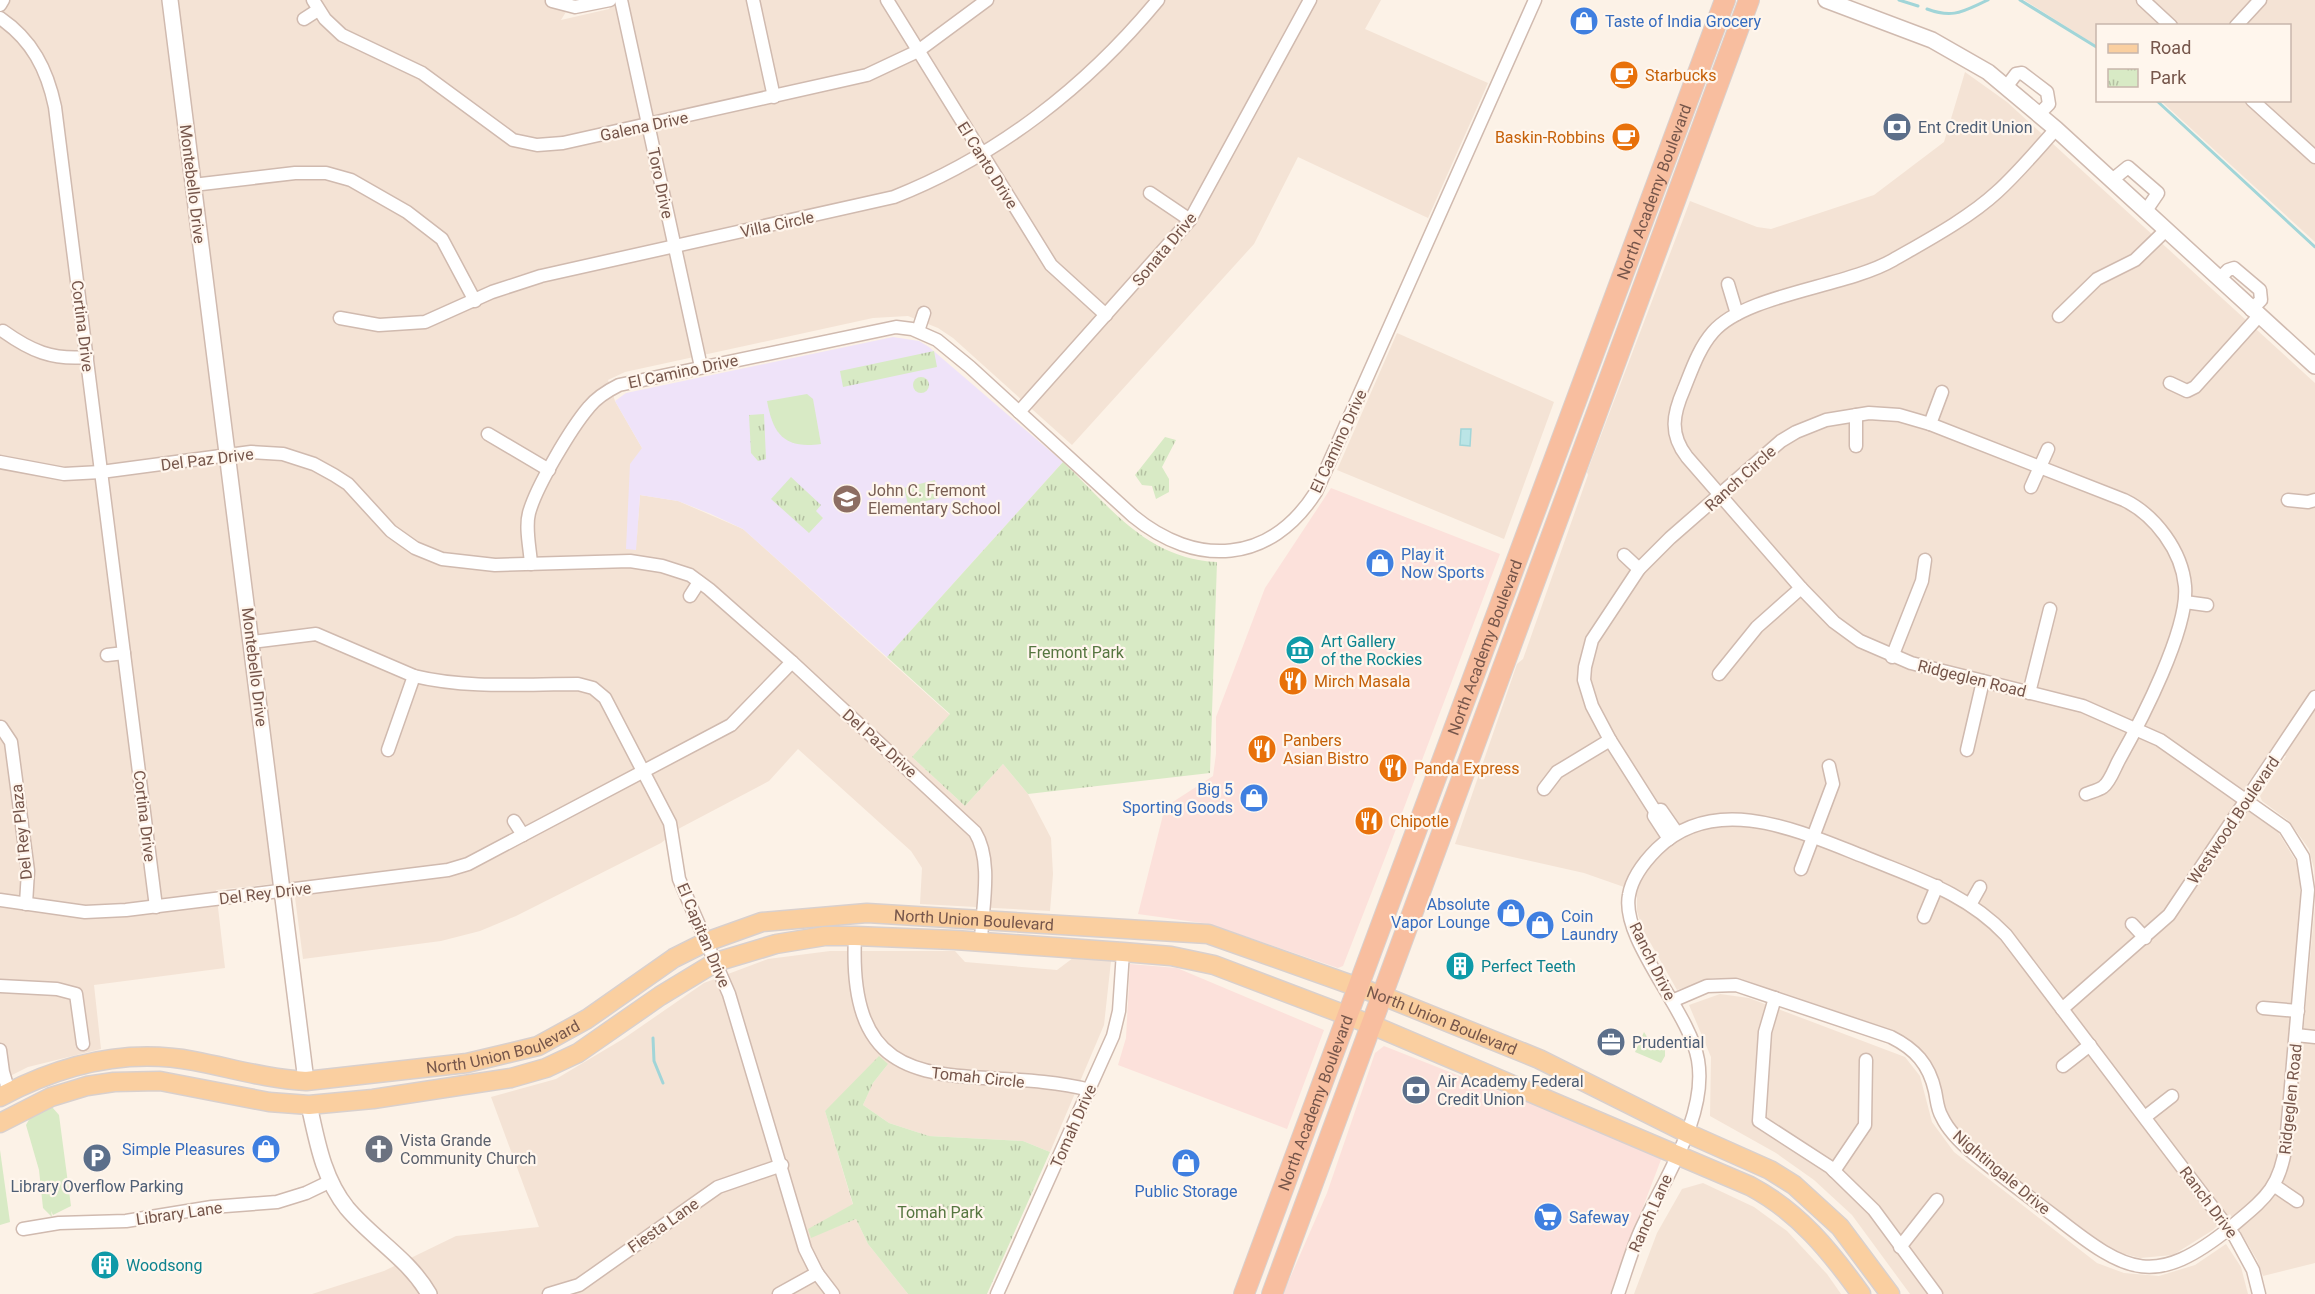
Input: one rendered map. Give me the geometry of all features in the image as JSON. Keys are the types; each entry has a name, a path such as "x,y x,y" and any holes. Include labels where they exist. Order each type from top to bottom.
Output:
{"highway":[{"name":"North Academy Boulevard","path":"1244,1294 1725,0"},
{"name":"North Academy Boulevard","path":"1272,1294 1749,0"}],"main road":[{"name":"North Union Boulevard","path":"3,1099 54,1082 58,1070 112,1059 158,1057 191,1060 277,1080 306,1081 467,1063 538,1046 587,1019 674,958 706,942 762,922 841,914 1208,934 1383,996 1539,1059 1686,1133 1745,1157 1794,1185 1840,1227 1890,1294"},
{"name":"North Union Boulevard","path":"0,1122 67,1091 135,1080 183,1084 269,1102 309,1105 484,1084 546,1068 586,1048 660,996 716,962 776,944 825,936 981,941 1171,956 1214,966 1347,1015 1677,1154 1761,1192 1795,1216 1828,1249 1861,1294"}],"street":[{"path":"0,4 3,0"},
{"name":"Montebello Drive","path":"170,0 309,1105 320,1154 346,1207 408,1265 429,1294"},
{"path":"552,1 575,7 610,0"},
{"name":"Toro Drive","path":"621,0 701,367"},
{"path":"753,0 774,97"},
{"name":"El Canto Drive","path":"887,0 1051,265 1107,315"},
{"name":"Galena Drive","path":"304,19 316,5 342,35 422,73 513,140 526,144 550,145 867,75 918,51 987,0"},
{"name":"Villa Circle","path":"340,318 379,325 411,324 440,317 531,278 894,197 944,176 1022,128 1102,62 1158,0"},
{"name":"Sonata Drive","path":"1019,412 1190,220 1310,0"},
{"name":"El Camino Drive","path":"531,564 529,514 549,470 588,407 602,394 619,385 889,328 918,331 930,336 954,354 1133,516 1172,542 1200,550 1230,550 1265,540 1288,525 1316,492 1535,0"},
{"path":"1826,0 1949,48 2007,86 2112,180 2255,314 2315,366"},
{"path":"2143,0 2168,24"},
{"path":"2238,24 2260,0"},
{"name":"Cortina Drive","path":"0,18 33,49 50,85 87,357 156,907"},
{"path":"2007,86 2016,74 2022,73 2047,92 2049,104 2039,114"},
{"path":"2254,102 2315,157"},
{"name":"Ridgeglen Road","path":"2056,129 1997,192 1979,206 1894,259 1858,275 1764,303 1737,314 1714,330 1703,345 1674,417 1673,428 1680,448 1720,496 1801,588 1845,630 1860,641 1892,657 2082,706 2136,729 2160,740 2285,828 2303,857 2308,890 2284,1158 2275,1186 2259,1204 2229,1228"},
{"path":"2112,180 2127,167 2158,194 2145,212"},
{"path":"193,185 312,172 351,180 407,212 442,238 475,301"},
{"path":"1150,193 1190,220"},
{"path":"2060,316 2097,279 2135,260 2165,231"},
{"path":"1858,275 1864,288"},
{"path":"1728,284 1737,314"},
{"path":"918,331 924,313"},
{"path":"2170,382 2187,391 2197,393 2255,314"},
{"path":"3,331 26,348 44,355 87,357"},
{"path":"1930,424 1942,392"},
{"path":"1856,415 1856,446"},
{"name":"Ranch Circle","path":"1673,836 1661,810 1655,811 1610,740 1587,693 1585,667 1592,640 1639,569 1781,441 1796,432 1826,420 1856,415 1899,415 1930,424 2124,500 2146,513 2161,530 2179,563 2186,588 2185,602 2165,665 2136,729 2104,787 2086,794"},
{"path":"488,434 549,470"},
{"path":"2031,487 2048,449"},
{"name":"Del Paz Drive","path":"0,462 51,473 101,472 251,452 283,454 314,464 348,484 391,531 428,554 471,564 647,563 690,575 792,662 975,832 983,851 981,941"},
{"path":"2288,500 2308,502 2315,500"},
{"path":"1624,555 1639,569"},
{"path":"1892,657 1922,581 1925,560"},
{"path":"690,596 699,582"},
{"path":"1719,674 1757,627 1801,588"},
{"path":"2185,602 2207,605"},
{"path":"2030,693 2050,609"},
{"name":"El Capitan Drive","path":"252,642 316,634 414,676 445,683 578,684 593,688 604,698 670,823 679,879 729,994 782,1165 805,1249 817,1273 832,1294"},
{"path":"106,655 124,653"},
{"name":"Del Rey Drive","path":"0,900 85,912 156,907 448,870 468,864 731,725 792,662"},
{"path":"388,750 414,676"},
{"path":"1967,750 1983,681"},
{"name":"Westwood Boulevard","path":"2062,1009 2145,938 2178,904 2315,697"},
{"name":"Del Rey Plaza","path":"1,727 11,742 28,871 26,904"},
{"path":"1544,789 1557,772 1610,740"},
{"path":"1801,869 1833,784 1829,766"},
{"name":"Ranch Drive","path":"1686,1133 1698,1096 1698,1061 1694,1045 1632,924 1629,903 1632,886 1638,873 1673,836 1699,823 1744,820 1785,827 1937,886 1971,903 2006,935 2229,1228 2245,1251 2259,1294"},
{"path":"514,821 523,835"},
{"path":"1924,917 1937,886"},
{"path":"1971,903 1980,887"},
{"path":"2132,924 2145,938"},
{"name":"Tomah Circle","path":"855,936 854,987 859,1006 877,1039 900,1061 920,1071 947,1077 1056,1083 1090,1090"},
{"name":"Tomah Drive","path":"997,1294 1090,1090 1117,1024 1123,952"},
{"name":"Nightingale Drive","path":"1672,1001 1697,989 1713,985 1736,985 1891,1037 1907,1045 1926,1067 1940,1115 1959,1140 2108,1256 2120,1262 2144,1266 2181,1261 2197,1253 2229,1228"},
{"path":"0,986 57,989 76,994 82,1044"},
{"path":"1775,998 1764,1032 1759,1121 1834,1171 1874,1210 1936,1294"},
{"path":"2263,1008 2298,1011"},
{"path":"2296,1035 2315,1037"},
{"path":"2063,1066 2090,1045"},
{"path":"0,1050 3,1099"},
{"path":"1834,1171 1865,1125 1866,1060"},
{"path":"2145,1117 2172,1096"},
{"name":"Ranch Lane","path":"1618,1294 1638,1235 1686,1133"},
{"name":"Fiesta Lane","path":"549,1294 579,1285 718,1186 782,1165"},
{"name":"Library Lane","path":"23,1228 59,1223 126,1221 212,1207 277,1202 306,1193 331,1180"},
{"path":"2275,1186 2297,1201"},
{"path":"1900,1246 1937,1200"},
{"path":"779,1294 817,1273"}],"shaded area":[{"path":"0,0 580,0 572,2 561,20 609,9 615,0 1381,0 1365,29 1488,83 1428,218 1298,157 1254,244 1072,445 953,338 938,328 908,316 873,318 625,372 608,380 615,401 642,448 636,550 640,495 678,501 743,529 950,715 912,757 965,806 1003,764 1028,794 1051,838 1053,874 1050,911 920,904 922,868 911,851 798,749 769,781 680,828 661,843 516,916 480,931 441,941 303,959 293,882 216,890 225,968 94,985 101,1049 28,1067 0,1081"},
{"path":"2024,0 2315,0 2315,242 2162,102 2291,102 2291,24 2096,24 2096,45"},
{"path":"1965,72 2007,102 2315,383 2315,886 2309,849 2289,821 2262,801 2260,796 2286,756 2272,748 2235,802 2278,832 2297,863 2300,874 2300,901 2283,1099 2297,1101 2315,904 2315,1263 2263,1276 2257,1260 2230,1214 2213,1230 2173,1255 2140,1258 2113,1251 1971,1145 1946,1114 1934,1069 1910,1041 1738,978 1712,978 1677,990 1642,928 1637,911 1637,897 1624,887 1584,873 1455,844 1517,664 1523,659 1588,475 1587,472 1690,201 1757,227 1771,229 1874,195 1944,142"},
{"path":"1397,333 1554,402 1504,539 1337,470"},
{"name":"John C. Fremont Elementary School","path":"893,337 919,341 929,347 1063,462 887,657 743,529 711,514 678,501 640,495 636,550 626,549 630,464 642,448 615,401 626,393"},
{"path":"1331,488 1500,554 1343,966 1338,968 1209,924 1138,914 1165,807 1213,776 1216,754 1216,717 1265,588"},
{"path":"830,951 955,951 965,962 1057,970 1073,958 1111,961 1104,1025 1050,1152 1023,1141 929,1136 889,1123 863,1105 873,1083 888,1064 825,1111 853,1205 809,1229 811,1237 856,1219 868,1244 908,1294 312,1294 384,1271 456,1236 539,1227 491,1097 556,1079 623,1039 704,983 768,959"},
{"path":"1130,964 1177,968 1324,1030 1287,1129 1118,1065 1126,1038"},
{"path":"1720,994 1749,998 1905,1057 1920,1076 1932,1122 1954,1152 2097,1263 2124,1273 2159,1276 2195,1265 2226,1244 2241,1267 2248,1294 1910,1294 1852,1215 1814,1180 1776,1153 1710,1116 1711,1057 1689,1005"},
{"path":"1384,1046 1523,1101 1557,1109 1662,1157 1610,1294 1283,1294 1327,1193 1375,1053"},
{"path":"1703,1183 1754,1207 1787,1231 1827,1274 1841,1294 1634,1294 1657,1233 1682,1189"}],"green space":[{"path":"934,351 937,367 843,387 840,371"},
{"path":"921,377 927,379 929,385 927,391 921,393 915,391 913,385 915,379"},
{"path":"807,394 813,399 821,444 790,442 777,431 770,413 767,401"},
{"path":"764,414 766,459 758,461 751,453 749,415"},
{"path":"1165,437 1176,440 1162,467 1169,479 1169,492 1156,499 1152,486 1142,485 1135,475"},
{"name":"Fremont Park","path":"1063,462 1114,513 1150,541 1192,559 1217,562 1210,773 1028,794 1003,764 965,806 912,757 950,714 887,657"},
{"path":"791,477 821,505 816,511 823,518 809,533 771,499"},
{"path":"935,480 939,498 908,505 904,488"},
{"path":"1644,1032 1654,1048 1665,1048 1665,1056 1661,1063 1635,1052"},
{"name":"Tomah Park","path":"879,1056 888,1064 873,1083 863,1105 889,1123 929,1136 1023,1141 1050,1152 987,1294 908,1294 868,1244 856,1219 811,1238 808,1229 853,1204 825,1111"},
{"path":"52,1107 59,1115 71,1206 53,1215 51,1211 52,1217 43,1208 39,1170 26,1125 31,1116"},
{"path":"0,1150 10,1222 0,1225"}],"water":[{"path":"1461,429 1471,429 1470,446 1460,445"}],"waterway":[{"path":"1899,0 1918,6"},
{"path":"1927,9 1952,13 1988,0"},
{"path":"2020,0 2096,47"},
{"path":"2158,102 2315,247"},
{"path":"653,1038 654,1061 663,1083"}],"place":[{"name":"Taste of India Grocery","path":"1584,21"},
{"name":"Starbucks","path":"1624,75"},
{"name":"Ent Credit Union","path":"1897,127"},
{"name":"Baskin-Robbins","path":"1626,137"},
{"name":"John C. Fremont Elementary School","path":"847,499"},
{"name":"Play it Now Sports","path":"1380,563"},
{"name":"Art Gallery of the Rockies","path":"1300,650"},
{"name":"Mirch Masala","path":"1293,681"},
{"name":"Panbers Asian Bistro","path":"1262,749"},
{"name":"Panda Express","path":"1393,768"},
{"name":"Big 5 Sporting Goods","path":"1254,798"},
{"name":"Chipotle","path":"1369,821"},
{"name":"Absolute Vapor Lounge","path":"1511,913"},
{"name":"Coin Laundry","path":"1540,925"},
{"name":"Perfect Teeth","path":"1460,966"},
{"name":"Prudential","path":"1611,1042"},
{"name":"Air Academy Federal Credit Union","path":"1416,1090"},
{"name":"Simple Pleasures","path":"266,1149"},
{"name":"Vista Grande Community Church","path":"379,1149"},
{"name":"Library Overflow Parking","path":"97,1158"},
{"name":"Public Storage","path":"1186,1163"},
{"name":"Safeway","path":"1548,1217"},
{"name":"Woodsong","path":"105,1265"}]}
